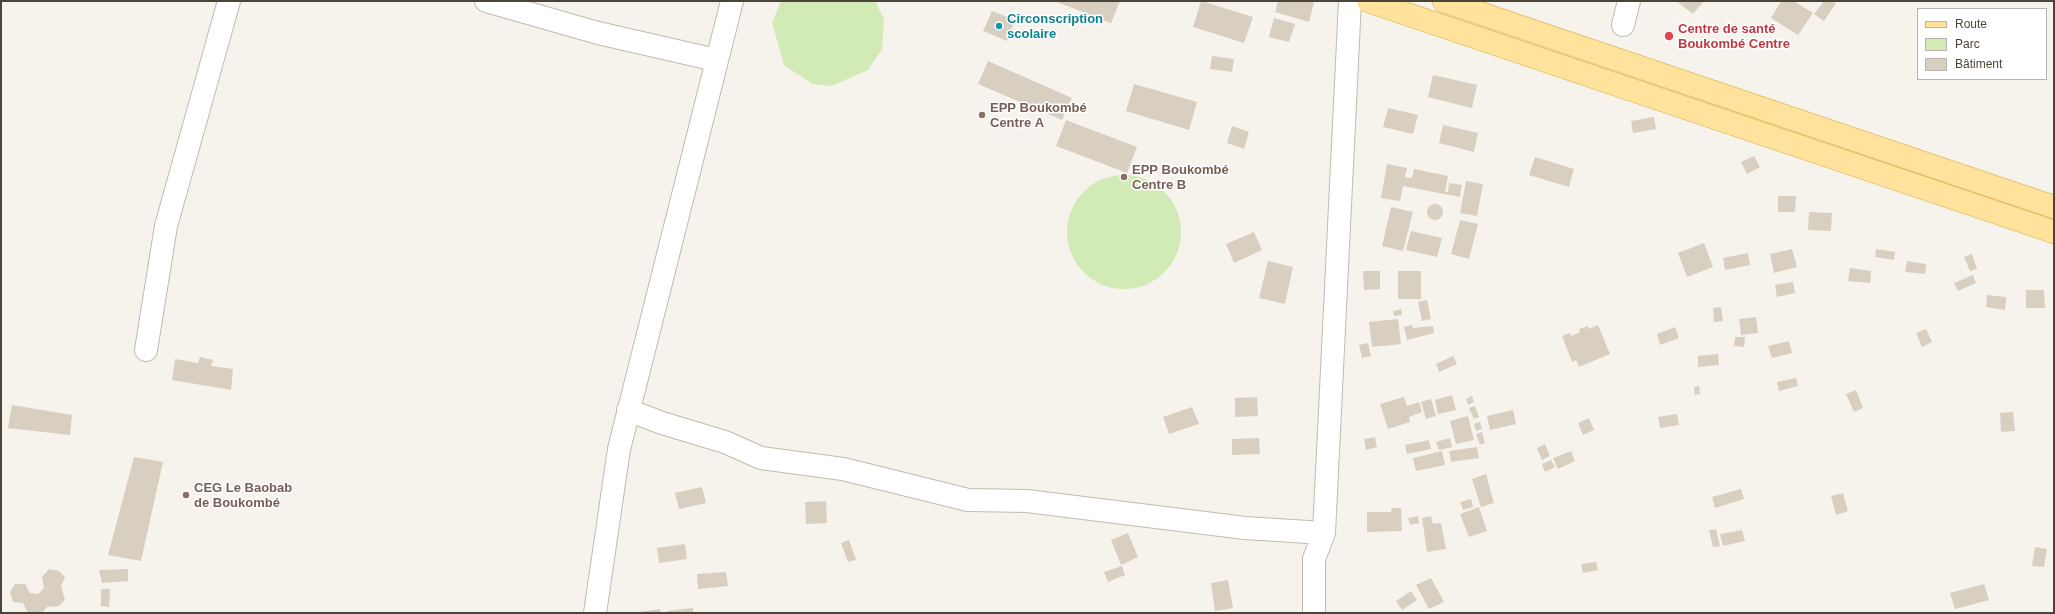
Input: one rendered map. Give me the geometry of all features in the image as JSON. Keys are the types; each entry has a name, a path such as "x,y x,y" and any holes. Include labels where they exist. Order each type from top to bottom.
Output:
{"main road":[{"path":"1368,1 2054,232"},
{"path":"1444,1 2054,207"}],"street":[{"path":"146,350 166,226 229,1"},
{"path":"486,1 598,33 716,60"},
{"path":"595,613 619,449 732,1"},
{"path":"1314,613 1314,559 1324,532 1350,1"},
{"path":"1623,25 1630,1"},
{"path":"628,410 725,442 761,458 843,469 968,500 1027,501 1245,528 1324,532"}],"green space":[{"path":"781,1 875,1 884,19 882,49 868,70 831,86 812,84 784,65 772,23"},
{"path":"1124,175 1146,179 1165,191 1177,210 1181,232 1177,254 1165,273 1146,285 1124,289 1102,285 1083,273 1071,254 1067,232 1071,210 1083,191 1102,179"}],"building":[{"path":"1054,1 1120,1 1111,23"},
{"path":"1201,1 1253,17 1244,43 1193,27"},
{"path":"1278,1 1314,2 1309,22 1275,12"},
{"path":"1676,1 1704,1 1693,14"},
{"path":"1781,1 1794,1 1813,13 1798,35 1771,18"},
{"path":"1824,1 1833,1 1836,3 1824,21 1814,14"},
{"name":"Circonscription scolaire","path":"992,11 1015,20 1007,41 983,31"},
{"path":"1274,18 1295,24 1289,42 1269,37"},
{"path":"1212,56 1234,59 1232,72 1210,69"},
{"path":"988,61 1072,98 1062,120 978,84"},
{"path":"1433,75 1477,85 1472,108 1428,97"},
{"path":"1134,84 1197,102 1189,130 1126,111"},
{"path":"1388,108 1418,115 1413,134 1383,127"},
{"path":"1654,117 1656,129 1633,133 1631,121"},
{"path":"1066,120 1137,147 1127,173 1056,146"},
{"path":"1443,125 1478,133 1474,152 1439,143"},
{"path":"1232,126 1249,132 1244,149 1227,143"},
{"path":"1754,156 1760,167 1747,174 1741,162"},
{"path":"1535,157 1574,169 1569,187 1529,175"},
{"path":"1387,164 1407,168 1405,177 1412,178 1414,169 1448,176 1445,192 1448,192 1449,183 1462,185 1460,197 1403,186 1400,201 1381,198"},
{"path":"1466,181 1483,184 1477,216 1460,213"},
{"path":"1778,196 1796,196 1795,212 1778,212"},
{"path":"1435,204 1441,206 1443,212 1441,218 1435,220 1429,218 1427,212 1429,206"},
{"path":"1391,207 1413,212 1403,251 1382,246"},
{"path":"1809,212 1832,213 1831,231 1808,230"},
{"path":"1460,220 1478,224 1469,259 1451,254"},
{"path":"1411,231 1442,238 1437,257 1406,250"},
{"path":"1254,232 1262,250 1234,263 1226,244"},
{"path":"1704,243 1713,267 1687,277 1678,253"},
{"path":"1792,249 1797,267 1774,273 1770,254"},
{"path":"1876,249 1895,252 1894,260 1875,257"},
{"path":"1748,253 1750,265 1725,270 1723,258"},
{"path":"1972,254 1977,269 1970,271 1964,257"},
{"path":"1268,261 1293,267 1285,304 1259,298"},
{"path":"1907,261 1926,264 1925,274 1905,272"},
{"path":"1850,268 1871,271 1870,283 1848,281"},
{"path":"1363,271 1380,271 1380,289 1364,290"},
{"path":"1398,271 1421,271 1421,299 1398,299"},
{"path":"1973,275 1976,283 1958,291 1954,283"},
{"path":"1793,282 1795,293 1777,297 1775,285"},
{"path":"2026,290 2044,290 2045,308 2026,308"},
{"path":"1987,295 2006,297 2005,310 1986,307"},
{"path":"1427,300 1431,319 1422,321 1418,302"},
{"path":"1721,307 1723,321 1714,322 1713,308"},
{"path":"1401,309 1402,315 1394,316 1393,311"},
{"path":"1756,317 1758,333 1741,335 1739,319"},
{"path":"1398,319 1401,344 1372,347 1369,322"},
{"path":"1412,325 1413,328 1433,326 1434,333 1407,340 1404,327"},
{"path":"1598,325 1610,354 1579,367 1576,360 1572,362 1562,336 1570,333 1571,336 1580,332 1579,329 1588,326 1589,329"},
{"path":"1675,327 1679,338 1660,345 1657,334"},
{"path":"1926,329 1932,342 1922,347 1916,333"},
{"path":"1735,337 1745,337 1744,347 1734,346"},
{"path":"1789,341 1792,353 1772,358 1768,346"},
{"path":"1368,343 1371,356 1362,358 1359,345"},
{"path":"1718,354 1719,365 1698,367 1698,356"},
{"path":"1453,356 1457,364 1439,372 1436,364"},
{"path":"200,357 213,360 211,366 233,369 231,390 172,380 175,359 198,363"},
{"path":"1796,378 1798,386 1779,391 1777,382"},
{"path":"1699,386 1700,394 1695,395 1694,387"},
{"path":"1856,390 1863,408 1854,412 1846,394"},
{"path":"1452,395 1456,410 1438,414 1435,400"},
{"path":"1472,396 1474,402 1468,405 1466,399"},
{"path":"1257,397 1258,416 1235,417 1235,398"},
{"path":"1404,397 1407,406 1419,402 1422,412 1409,417 1410,422 1388,429 1380,404"},
{"path":"1431,399 1436,416 1426,419 1421,402"},
{"path":"12,405 72,415 70,435 8,428"},
{"path":"1475,406 1479,417 1474,419 1469,408"},
{"path":"1192,407 1199,424 1169,434 1163,417"},
{"path":"1513,410 1516,424 1490,430 1487,416"},
{"path":"2013,412 2015,431 2001,432 2000,413"},
{"path":"1677,414 1679,425 1660,428 1658,417"},
{"path":"1468,416 1474,440 1456,444 1450,421"},
{"path":"1589,418 1594,430 1583,435 1578,423"},
{"path":"1480,422 1482,429 1476,431 1474,424"},
{"path":"1482,432 1485,443 1480,445 1476,434"},
{"path":"1375,437 1377,447 1366,450 1364,439"},
{"path":"1259,438 1260,454 1232,455 1232,439"},
{"path":"1450,438 1452,447 1439,450 1436,442"},
{"path":"1429,440 1431,449 1407,454 1405,445"},
{"path":"1545,444 1550,456 1542,460 1537,448"},
{"path":"1477,447 1479,458 1451,462 1449,451"},
{"path":"1442,451 1445,465 1416,471 1413,458"},
{"path":"1571,451 1575,461 1558,469 1553,458"},
{"path":"134,457 163,462 141,561 108,555"},
{"path":"1551,460 1555,467 1545,472 1542,464"},
{"path":"1486,474 1494,503 1481,507 1472,479"},
{"path":"702,487 706,503 679,509 675,493"},
{"path":"1741,489 1744,499 1715,508 1712,497"},
{"path":"1843,493 1848,511 1836,515 1831,496"},
{"path":"1471,499 1473,507 1463,510 1460,502"},
{"path":"826,501 827,523 806,524 805,502"},
{"path":"1479,507 1487,531 1469,537 1460,514"},
{"path":"1392,508 1401,508 1402,531 1367,532 1367,512 1391,512"},
{"path":"1418,516 1419,523 1410,525 1408,518"},
{"path":"1431,516 1433,524 1441,523 1446,549 1427,552 1422,518"},
{"path":"1716,529 1720,546 1713,547 1709,530"},
{"path":"1742,530 1745,541 1723,546 1720,534"},
{"path":"1128,533 1138,557 1121,565 1111,540"},
{"path":"849,540 856,560 848,562 841,543"},
{"path":"685,544 687,559 659,563 657,548"},
{"path":"2035,547 2047,549 2044,567 2032,566"},
{"path":"1596,562 1598,570 1583,573 1581,564"},
{"path":"1122,566 1125,575 1108,582 1104,572"},
{"path":"49,569 59,571 65,577 61,586 65,600 59,606 47,607 42,613 28,613 23,603 13,602 10,592 15,584 25,584 30,593 38,594 44,588 42,577"},
{"path":"128,569 128,581 102,583 99,570"},
{"path":"726,572 728,586 698,589 697,574"},
{"path":"1431,578 1444,602 1429,609 1416,585"},
{"path":"1228,580 1233,608 1215,611 1211,583"},
{"path":"1984,584 1989,600 1955,609 1950,593"},
{"path":"101,589 110,589 109,607 101,606"},
{"path":"1411,591 1417,600 1402,610 1396,601"},
{"path":"693,608 693,613 667,613 667,611"},
{"path":"660,609 661,613 638,613 638,612"}],"place":[{"name":"Circonscription scolaire","path":"999,26"},
{"name":"Centre de santé Boukombé Centre","path":"1669,36"},
{"name":"EPP Boukombé Centre A","path":"982,115"},
{"name":"EPP Boukombé Centre B","path":"1124,177"},
{"name":"CEG Le Baobab de Boukombé","path":"186,495"}]}
